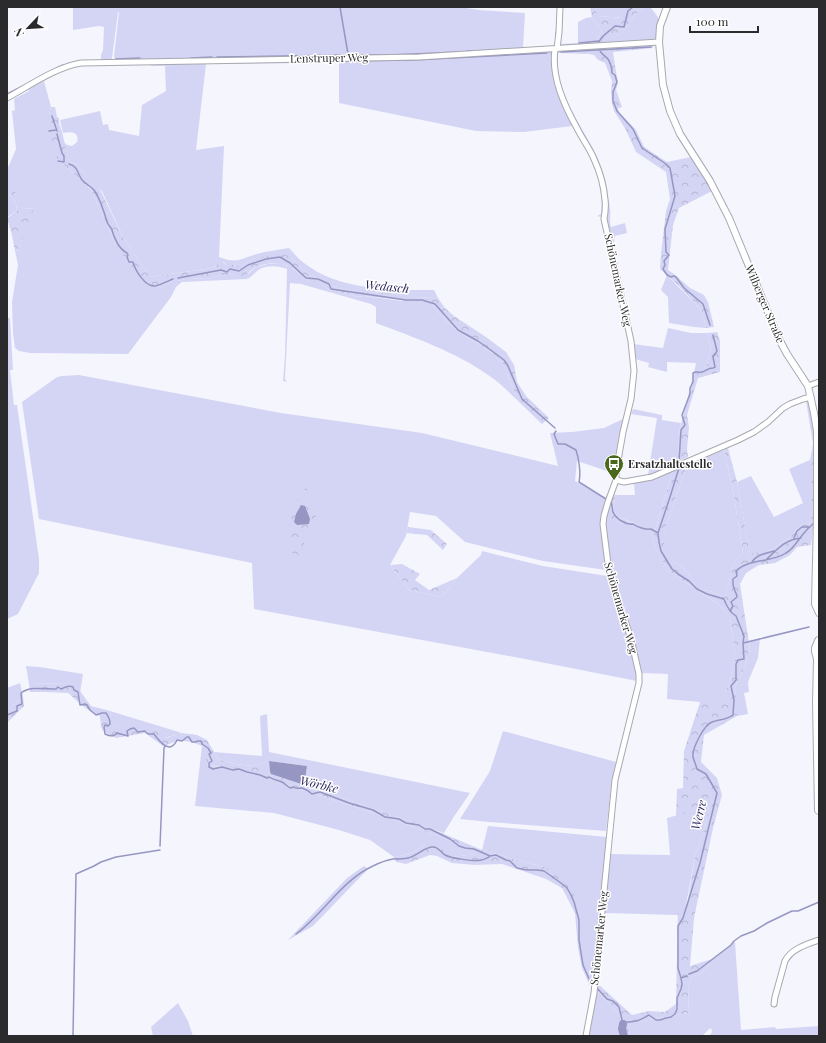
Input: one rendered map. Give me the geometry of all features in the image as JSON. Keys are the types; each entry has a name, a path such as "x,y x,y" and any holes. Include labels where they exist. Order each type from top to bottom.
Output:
{"main road":[{"path":"819,642 816,649 818,657 817,703 819,810"}],"street":[{"name":"Schönemarker Weg","path":"560,7 559,32 553,59 554,73 563,100 572,120 592,155 602,180 605,202 604,219 633,357 634,371 634,384 623,432 616,480 608,502 603,524 609,572 630,639 639,674 639,683 615,780 594,989 586,1036"},
{"name":"Wilberger Straße","path":"667,7 660,26 659,42 663,86 675,125 716,191 736,234 779,339 808,386 814,413 817,441 815,604 819,614"},
{"name":"Lenstruper Weg","path":"7,98 60,69 72,64 81,63 419,57 659,42"},
{"path":"808,386 819,382"},
{"path":"616,480 624,482 652,477 738,440 754,432 768,422 783,408 803,399 811,398"},
{"path":"774,1004 785,961 788,956 792,952 819,940"}],"green space":[{"path":"73,7 459,7 525,13 523,48 438,55 115,61 114,56 119,12 112,58 111,60 101,60 104,27 99,26 73,30"},
{"path":"590,7 595,7 598,16 622,18 631,7 644,7 635,15 626,28 619,30 617,35 613,38 605,37 600,44 596,45 596,41 602,31 592,17"},
{"path":"595,7 631,7 623,18 598,16"},
{"path":"644,7 650,7 657,15 659,24 657,37 653,40 600,44 605,36 617,35 619,30 626,28 635,15"},
{"path":"592,17 602,31 596,41 596,45 561,46 559,44 560,41 561,44 578,43 578,22"},
{"path":"653,45 653,48 613,52 618,82 616,90 622,107 618,108 619,112 636,130 644,147 667,162 691,157 712,191 679,208 673,225 668,270 690,288 704,295 708,302 714,327 706,328 702,311 677,284 660,269 666,211 670,199 666,172 636,152 626,130 614,111 611,92 612,81 605,63 598,60 594,55 588,54 589,48"},
{"path":"589,48 588,54 558,53 559,76 565,97 596,153 602,169 608,197 611,227 625,223 627,233 615,236 613,250 606,223 604,185 568,109 556,71 557,51"},
{"path":"550,51 554,76 598,173 604,203 603,216 601,217 597,216 601,214 602,202 598,179 590,157 572,126 524,132 476,131 339,103 339,62 206,64 196,150 224,146 219,257 230,260 238,260 261,253 289,248 298,258 318,272 333,279 350,284 383,289 434,290 438,298 416,297 431,303 457,331 492,353 503,364 518,401 504,387 492,378 462,359 376,323 376,307 371,304 301,284 290,283 285,379 287,382 283,381 287,269 270,266 260,269 247,279 182,282 176,287 171,297 128,354 30,353 19,351 15,348 12,302 18,265 15,251 18,250 33,208 24,209 9,193 16,204 17,211 7,217 7,170 16,149 12,111 15,110 14,99 44,81 51,107 49,114 58,161 91,190 116,245 160,288 173,281 189,278 208,279 218,276 248,274 256,267 281,263 286,266 290,266 309,282 319,282 329,290 350,294 356,297 364,296 403,301 403,296 389,292 371,293 337,288 321,279 309,275 291,258 255,258 241,266 226,265 224,262 212,268 150,277 123,237 102,191 77,165 69,161 64,142 67,145 72,146 78,139 76,134 72,132 63,133 60,120 100,111 103,125 108,124 109,130 139,136 142,105 166,91 165,66 151,66 152,63"},
{"path":"51,107 55,107 57,117 59,118 69,161 77,165 89,179 93,177 123,237 150,277 212,268 217,264 219,258 226,265 241,266 255,258 286,255 309,275 321,279 337,288 371,293 389,292 403,296 403,300 364,296 356,297 350,294 329,290 319,282 309,282 290,266 278,263 253,268 246,275 241,277 235,274 208,279 189,278 173,281 160,288 149,287 138,277 116,245 91,190 58,161 45,121 45,115 49,114"},
{"path":"13,189 24,209 33,208 18,250 15,251 7,218 17,211 16,204 9,193"},
{"path":"667,275 702,311 706,328 669,323 668,297 661,290"},
{"path":"416,297 438,298 445,308 454,316 506,352 514,365 517,382 526,396 549,418 542,424 518,401 503,364 492,353 457,331 431,303 416,301"},
{"path":"7,318 10,318 13,370 10,370 14,405 17,405 39,559 39,573 18,614 7,619"},
{"path":"668,328 691,333 707,333 711,348 707,365 704,368 695,368 696,363 667,362 667,372 648,367 649,363 635,359 633,344 663,348"},
{"path":"717,332 720,340 720,372 698,378 687,415 689,427 687,449 688,457 679,461 678,436 695,368 704,368 707,365 711,348 707,333"},
{"path":"79,375 281,413 422,433 558,466 550,433 604,428 623,419 613,473 577,461 575,481 606,499 601,520 606,570 543,561 465,542 436,516 410,512 406,536 390,565 409,590 442,597 457,578 481,555 482,551 543,566 607,576 633,654 637,681 254,609 252,563 39,519 22,402 57,377"},
{"path":"806,401 809,403 814,437 814,519 811,545 797,547 790,555 775,563 759,565 746,573 740,584 750,650 743,671 734,689 737,698 737,716 704,735 701,762 717,778 722,795 713,828 694,918 690,966 712,959 702,973 691,977 688,987 689,1013 631,1023 629,1030 630,1036 623,1036 620,1030 622,1023 621,1017 600,993 596,992 597,983 632,1015 649,1011 665,1012 676,1004 678,907 687,905 695,856 705,827 709,806 676,816 677,789 683,788 684,751 700,702 720,701 729,685 735,657 730,617 718,604 668,571 652,541 673,470 687,465 665,530 664,546 673,561 688,572 697,589 710,591 725,597 734,563 743,552 732,485 724,450 728,448 737,482 750,554 772,550 792,535 801,525 810,522 810,460 813,444"},
{"path":"633,409 662,415 662,420 681,423 678,436 679,461 659,472 648,475 657,418 631,414"},
{"path":"724,450 732,485 743,552 734,563 725,597 710,591 697,589 688,572 673,561 663,546 665,530 687,465"},
{"path":"810,460 810,522 801,525 792,535 772,550 750,555 737,482 751,476 774,517 803,503 789,469"},
{"path":"673,470 652,541 668,571 718,604 730,617 735,657 729,685 720,702 667,699 668,674 642,673 634,639 613,575 605,522 612,519 635,527 636,524 617,515 614,510 616,495 635,495 634,483"},
{"path":"306,487 320,528 303,527 305,557 293,556 289,514"},
{"path":"612,494 616,495 614,510 617,515 636,524 635,528 612,519 608,524 605,522"},
{"path":"408,527 431,530 447,544 443,550 427,535 406,533"},
{"path":"402,564 420,574 415,580 429,590 457,578 442,597 409,590 390,565"},
{"path":"760,638 758,658 748,682 749,692 744,693 748,714 737,716 737,698 734,689 743,671 750,650 749,641"},
{"path":"26,666 83,674 80,693 69,683 29,684"},
{"path":"20,683 23,696 9,709 7,709 7,688"},
{"path":"69,683 77,687 91,706 110,711 112,725 119,727 154,727 165,738 182,733 197,735 207,740 218,759 235,764 254,766 269,761 271,774 301,784 307,788 331,794 430,828 482,850 547,868 569,885 581,907 582,912 575,913 562,888 546,879 502,864 475,865 452,863 437,856 430,855 406,864 396,862 394,857 409,854 426,845 437,844 451,857 477,854 444,838 397,821 243,770 208,765 202,746 193,743 179,741 163,746 145,733 116,738 103,731 100,716 87,709 68,693 30,692 29,684"},
{"path":"23,696 24,706 7,723 7,709 9,709"},
{"path":"110,711 182,733 164,738 154,727 119,727 111,725"},
{"path":"267,714 269,752 470,793 444,833 331,794 307,788 301,784 305,780 307,766 269,761 254,766 235,764 218,759 214,752 262,756 260,716"},
{"path":"503,731 616,762 612,780 606,831 460,819 490,771"},
{"path":"202,746 212,766 243,770 397,821 444,838 478,854 451,857 426,845 409,854 394,857 370,840 339,830 274,813 195,806"},
{"path":"709,806 705,827 695,856 686,905 678,915 604,913 609,854 670,855 667,818"},
{"path":"488,826 607,837 593,972 590,986 582,968 578,948 575,913 581,912 547,868 482,850"},
{"path":"364,866 368,869 313,926 288,940 347,878"},
{"path":"735,942 741,1030 775,1027 776,1029 819,1026 819,1036 709,1036 712,1032 711,1028 702,1036 630,1036 629,1030 631,1023 689,1013 688,987 691,977 702,973 712,959"},
{"path":"596,992 600,993 621,1017 622,1023 620,1030 623,1036 588,1036"},
{"path":"178,1003 188,1021 193,1036 153,1036 151,1027"}],"shaded area":[{"path":"301,505 305,506 310,519 309,524 297,525 294,522"},
{"path":"269,761 307,766 305,780 301,784 271,774"}],"waterway":[{"path":"340,7 348,54"},
{"path":"599,42 604,35 615,26 624,27 628,11 633,7"},
{"path":"556,35 557,28"},
{"path":"579,43 599,41"},
{"path":"561,52 651,47"},
{"path":"599,49 601,53 609,60 612,73 615,75 617,82 613,92 613,101 617,111 633,129 642,148 670,168 675,196 665,229 666,252 669,255 664,261 665,265 663,269 667,275 676,277 684,288 703,304 710,325"},
{"path":"467,51 482,51"},
{"path":"355,55 460,52"},
{"path":"341,61 412,60 547,53"},
{"path":"217,57 343,55"},
{"path":"191,58 212,57"},
{"path":"116,59 140,58"},
{"path":"57,68 63,65"},
{"path":"7,94 23,86"},
{"path":"52,116 57,131"},
{"path":"49,131 56,130"},
{"path":"57,134 64,156 64,162"},
{"name":"Wedasch","path":"58,161 64,162"},
{"name":"Wedasch","path":"69,164 74,166 82,180 94,190 117,243 127,253 129,262 133,262 144,281 151,286 155,286 173,279"},
{"name":"Wedasch","path":"178,278 221,270 227,272 230,269 239,271 248,265 266,259 280,257 290,263 306,278 318,279 329,284 331,289 406,300 422,300 435,304 458,330 478,341 504,360 522,399 555,428"},
{"path":"679,461 681,430 685,425 682,415 690,394 690,388 693,382 693,373 702,372 715,367 713,357 717,351 713,335"},
{"name":"Wedasch","path":"556,431 554,434 558,444 565,444 576,450 580,474 579,482 606,499"},
{"path":"679,468 658,533 661,551 672,569 689,581 697,589 707,594 724,599 730,611"},
{"name":"Wedasch","path":"611,501 613,512 616,517 627,524 633,524 642,528 651,529 658,533"},
{"name":"Werre","path":"596,987 607,999 613,1001 619,1007 623,1024 638,1021 649,1015 656,1020 660,1020 671,1017 675,1014 677,1009 677,998 682,984 678,968 678,926 683,918 700,863 717,793 706,774 697,769 693,753 699,737 709,724 733,715 734,700 731,686 736,680 736,664 738,660 744,659 744,636 736,616 731,612 733,606 731,602 737,597 733,586 733,579 737,576 736,571 741,567 754,562 774,558 789,551 814,523"},
{"path":"794,538 797,531 802,527 810,527"},
{"path":"766,560 786,543 791,540 801,538"},
{"path":"752,562 759,556 774,551"},
{"path":"743,643 809,627"},
{"name":"Wörbke","path":"7,715 17,711 17,706 22,704 21,693 29,689 56,689 58,687 61,689 71,686 78,692 80,705 87,705 96,715 106,713 110,724 108,726 105,725 104,727 105,734 107,735 113,736 117,733 128,736 127,731 134,728 138,732 145,731 148,734 154,734 165,746 168,747 171,747 177,740 182,741 189,737 192,742 201,741 202,744 208,748 211,753 209,754 212,761 209,763 209,767 213,769 222,767 233,770 239,769 267,778 269,777 282,782 291,788 302,788 312,794 320,792 373,810 385,817 399,819 406,823 419,825 425,829 430,829 450,839 459,846 474,849 490,856 496,855 510,861 517,868 544,871 567,888 571,895 579,920 579,940 583,965 593,985"},
{"path":"160,846 165,746"},
{"path":"296,934 306,926 342,888 362,872 380,863 393,859 408,858 430,847 437,848 445,855 468,860 483,860 489,857"},
{"path":"73,1036 76,874 101,862 116,857 160,850"},
{"path":"689,974 697,971 741,936 754,931 792,911 798,911 819,902"},
{"name":"Werre","path":"681,978 687,976"},
{"name":"Werre","path":"623,1024 622,1029 624,1036"}],"place":[{"name":"Ersatzhaltestelle","path":"614,481"}]}
